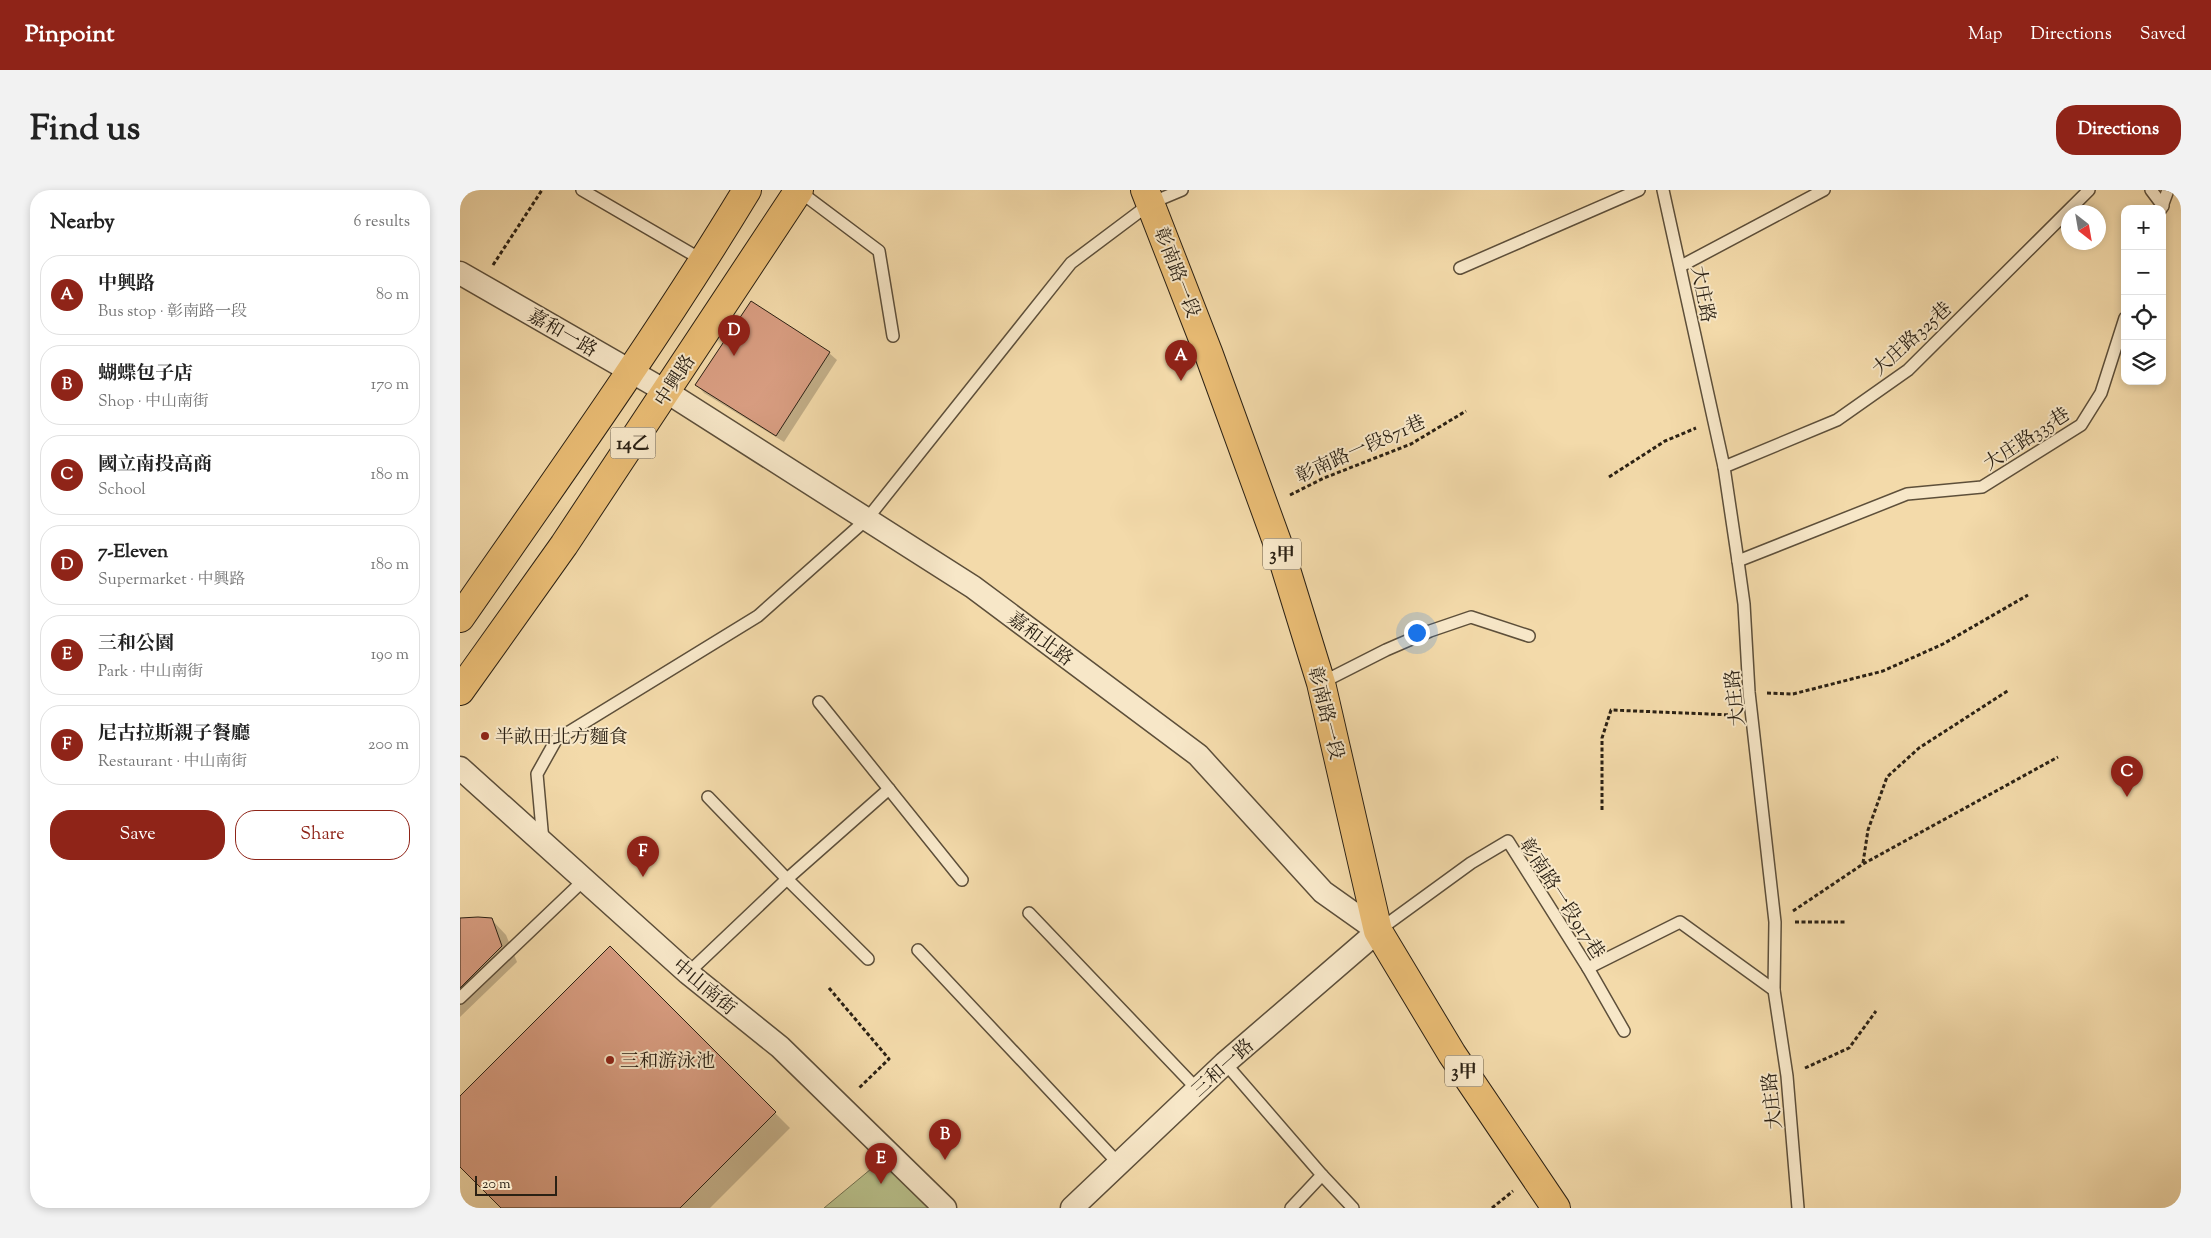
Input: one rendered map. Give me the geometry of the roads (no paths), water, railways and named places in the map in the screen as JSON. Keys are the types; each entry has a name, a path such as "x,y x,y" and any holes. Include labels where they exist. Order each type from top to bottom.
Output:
{"main road":[{"name":"14乙","path":"460,618 631,372 704,261 746,190"},
{"name":"中興路","path":"460,691 564,545 799,190"},
{"name":"彰南路一段","path":"1148,196 1280,550 1321,683 1378,931 1452,1054 1556,1208"}],"street":[{"name":"嘉和一路","path":"460,273 667,392"},
{"name":"嘉和北路","path":"667,392 973,587 1198,756 1324,892 1378,931"},
{"name":"中山南街","path":"460,768 688,973 780,1047 945,1208"},
{"name":"三和一路","path":"1072,1208 1225,1063 1378,931"}],"lane":[{"path":"582,190 704,261"},
{"path":"799,190 878,252 893,336"},
{"path":"543,844 537,774 556,740 758,616 867,520 1071,263 1148,196 1182,190"},
{"path":"1460,268 1639,190"},
{"name":"大庄路","path":"1663,190 1724,467 1744,604 1749,692 1776,922 1774,990 1787,1076 1798,1208"},
{"path":"1681,266 1824,190"},
{"name":"大庄路325巷","path":"1724,467 1837,420 1908,370 2089,190"},
{"path":"2151,190 2161,205"},
{"path":"2163,205 2168,190"},
{"name":"大庄路335巷","path":"1738,561 1906,494 1982,487 2081,425 2101,394 2121,331"},
{"path":"1321,683 1412,638 1471,617 1529,636"},
{"path":"819,702 962,880"},
{"path":"688,973 787,879 889,789"},
{"path":"708,797 868,959"},
{"name":"彰南路一段917巷","path":"1378,931 1471,863 1508,841 1588,968 1624,1031"},
{"path":"460,998 585,879"},
{"path":"1029,913 1197,1089"},
{"path":"1588,968 1680,922 1774,990"},
{"path":"918,950 1119,1164"},
{"path":"1225,1063 1353,1208"},
{"path":"1290,1208 1322,1175"}],"place":[{"name":"7-Eleven","path":"734,356"},
{"name":"中興路","path":"1181,381"},
{"name":"半畝田北方麵食","path":"485,736"},
{"name":"國立南投高商","path":"2127,797"},
{"name":"尼古拉斯親子餐廳","path":"643,877"},
{"name":"三和游泳池","path":"610,1060"},
{"name":"蝴蝶包子店","path":"945,1160"},
{"name":"三和公園","path":"881,1184"}]}
